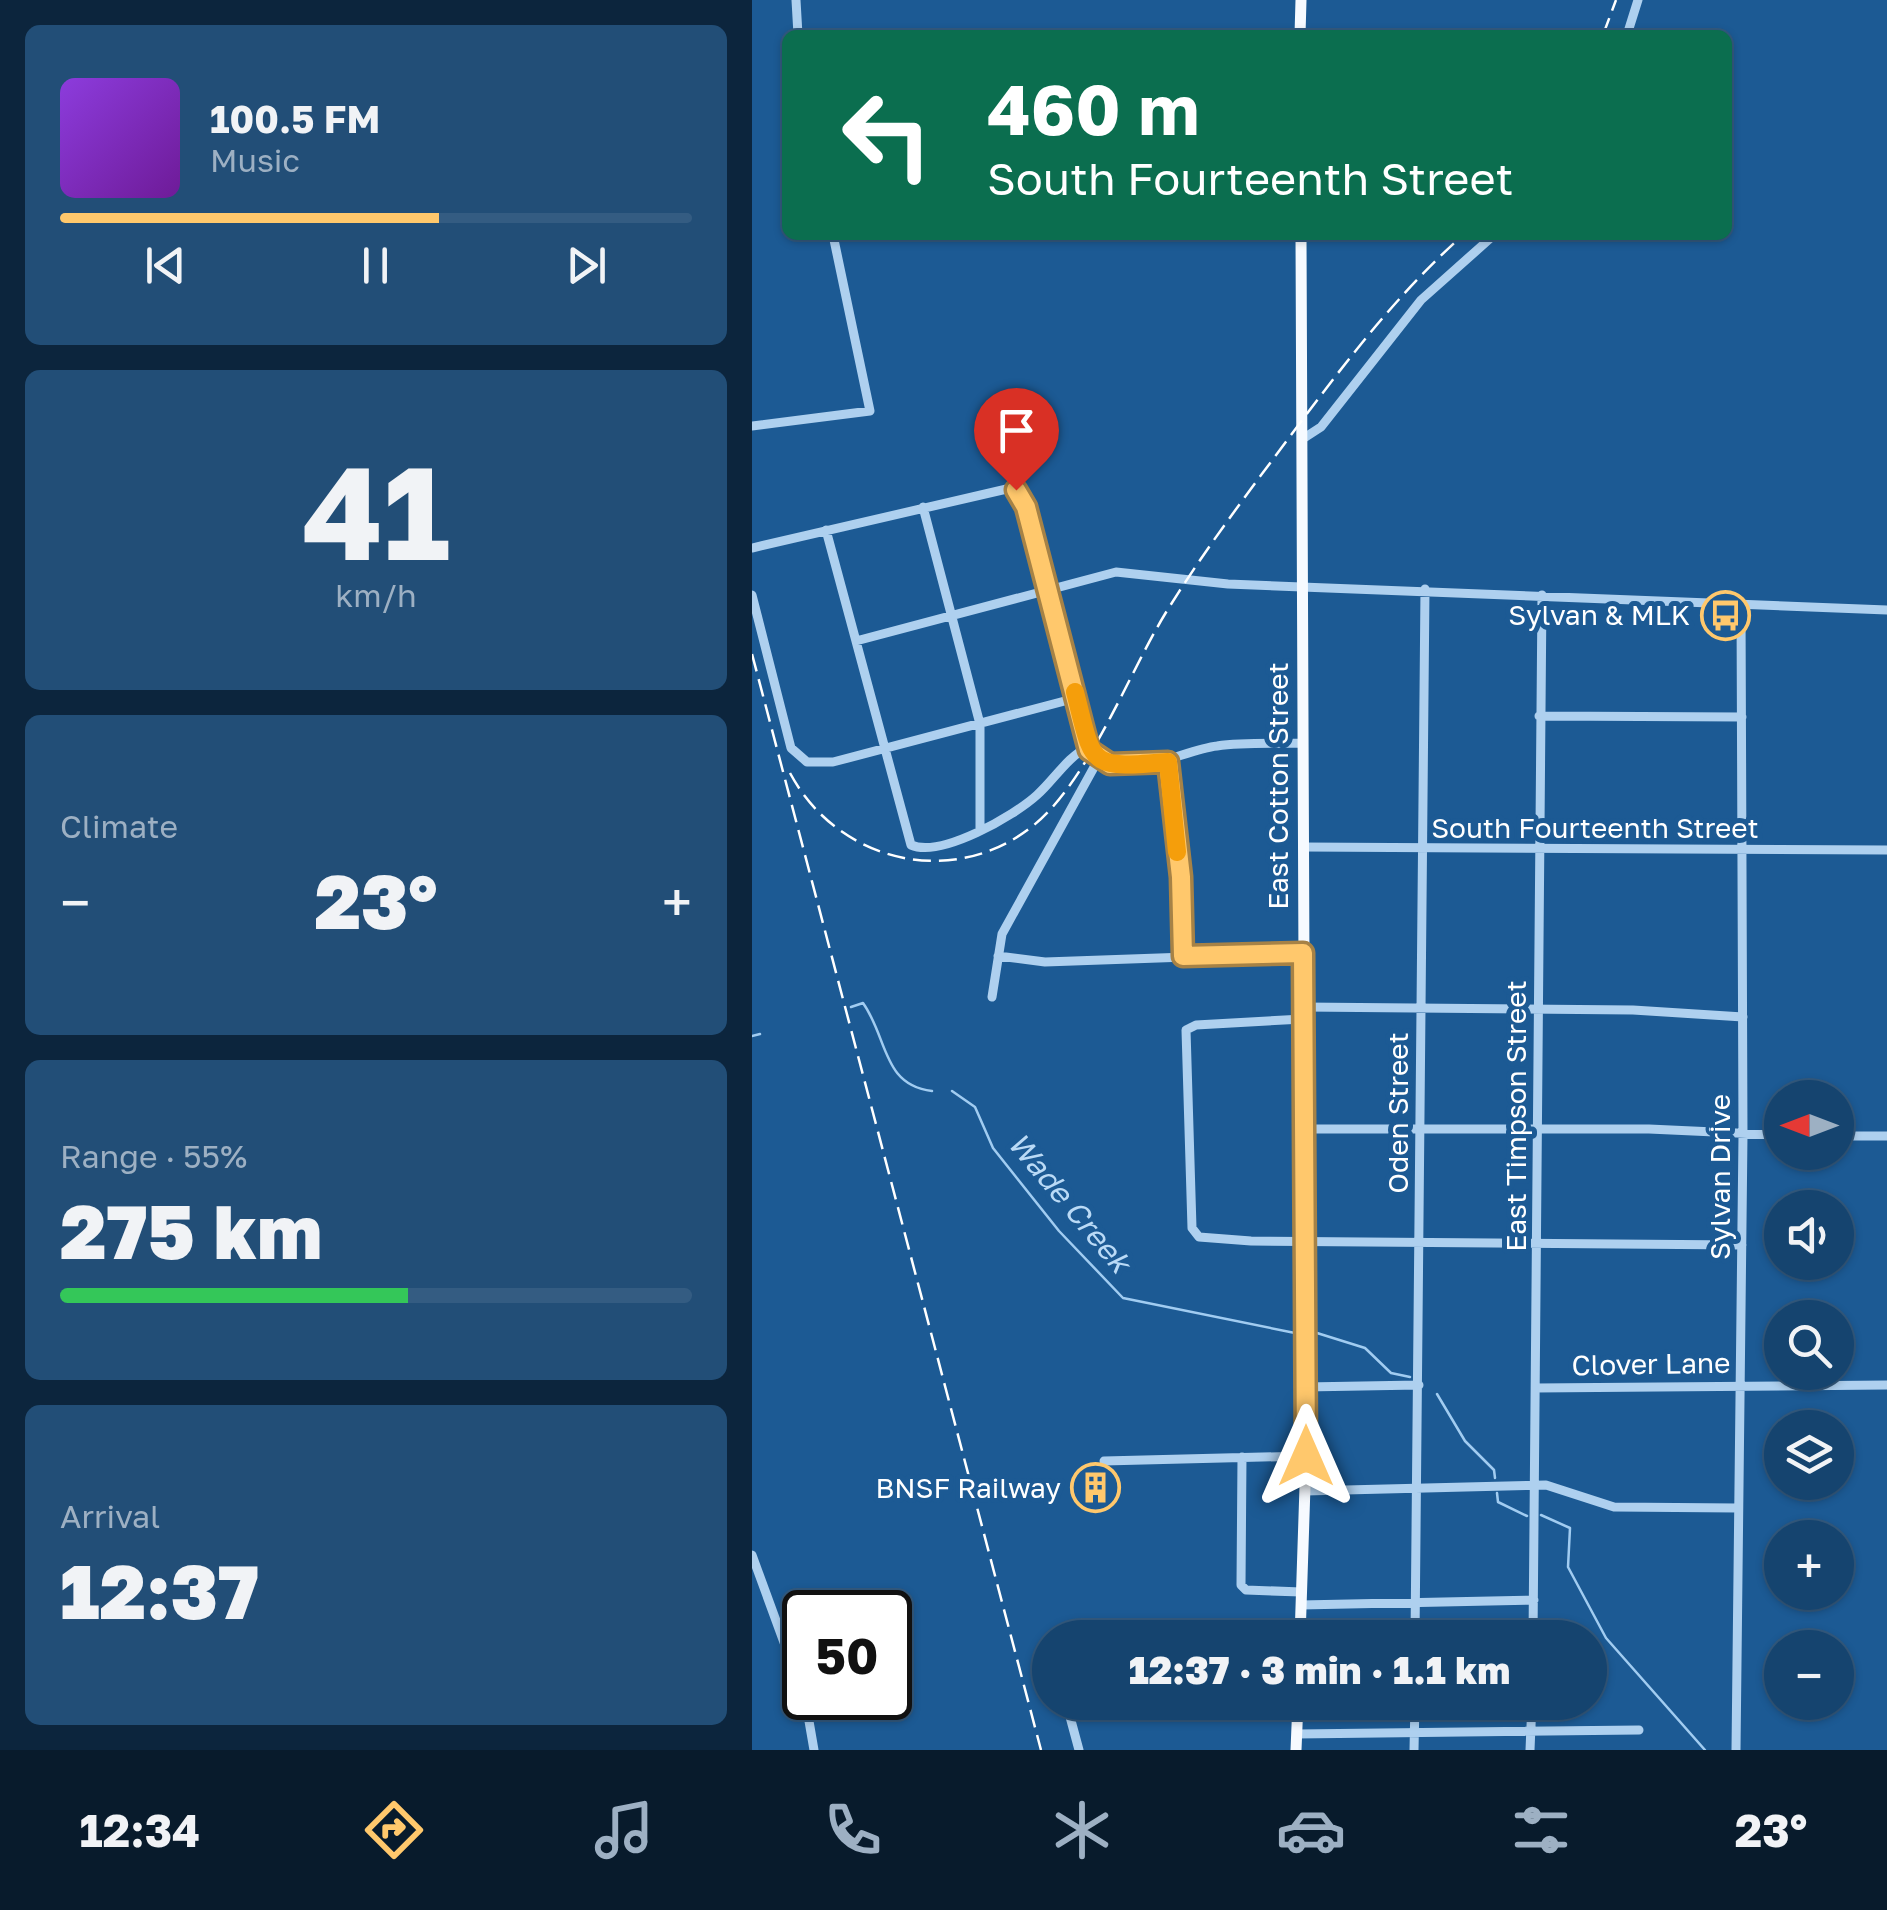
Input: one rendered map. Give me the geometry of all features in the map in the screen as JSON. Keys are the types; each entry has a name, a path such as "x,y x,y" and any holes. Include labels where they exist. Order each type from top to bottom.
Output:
{"main road":[{"path":"1300,30 1301,0"},
{"name":"East Cotton Street","path":"1300,1620 1306,1456 1301,240"},
{"path":"1296,1750 1297,1720"}],"street":[{"path":"796,0 798,30"},
{"path":"1629,30 1638,0"},
{"path":"752,426 865,415 871,404 834,240"},
{"path":"1304,438 1321,427 1430,290 1488,240"},
{"path":"752,548 998,488 1016,490 1026,507 1088,747 1098,760 1115,765 1168,762 1213,746 1303,743"},
{"path":"923,507 980,724 980,830"},
{"path":"826,530 908,839 916,848 980,830 1029,802 1088,747"},
{"path":"856,641 1126,571 1228,584 1886,610"},
{"name":"Oden Street","path":"1416,1620 1425,590"},
{"path":"752,595 791,748 803,760 828,763 1076,698"},
{"name":"East Timpson Street","path":"1534,1620 1542,595"},
{"name":"Sylvan Drive","path":"1736,1750 1743,1135 1741,605"},
{"path":"1539,716 1742,718"},
{"path":"992,997 1002,934 1098,760"},
{"path":"1168,762 1181,877 1183,956"},
{"name":"South Fourteenth Street","path":"1303,847 1886,850"},
{"path":"998,956 1045,962 1303,953"},
{"path":"1742,1245 1245,1241 1196,1235 1186,1120 1187,1028 1304,1013 1421,1010 1540,1008 1743,1017"},
{"path":"1304,1129 1539,1128 1764,1135"},
{"path":"1854,1136 1886,1136"},
{"path":"1306,1387 1419,1384"},
{"name":"Clover Lane","path":"1536,1388 1886,1385"},
{"path":"1104,1461 1306,1456"},
{"path":"1242,1457 1240,1586 1248,1590 1301,1598 1416,1603 1534,1600"},
{"path":"1305,1491 1535,1485 1559,1487 1614,1507 1737,1508"},
{"path":"752,1555 782,1635"},
{"path":"809,1720 814,1750"},
{"path":"1071,1720 1079,1750"},
{"path":"1414,1720 1414,1750"},
{"path":"1530,1750 1531,1720"},
{"path":"1297,1734 1531,1728 1639,1730"}],"waterway":[{"name":"Wade Creek","path":"851,1007 863,1003 888,1058 904,1080 932,1091"},
{"name":"Wade Creek","path":"752,1036 760,1034"},
{"name":"Wade Creek","path":"952,1091 975,1107 993,1148 1059,1231 1123,1298 1295,1333"},
{"name":"Wade Creek","path":"1317,1333 1365,1348 1391,1373 1410,1377"},
{"name":"Wade Creek","path":"1437,1394 1465,1441 1494,1470 1495,1478"},
{"name":"Wade Creek","path":"1497,1493 1498,1502 1527,1516"},
{"name":"Wade Creek","path":"1541,1515 1570,1528 1568,1567 1606,1638 1705,1750"}],"railway":[{"path":"1605,30 1616,0"},
{"path":"790,773 811,804 837,828 867,846 900,857 934,861 969,857 1003,845 1034,825 1072,782 1165,614 1242,501 1372,330 1458,240"},
{"path":"752,654 1041,1750"}],"slow traffic":[{"path":"1075,692 1088,747 1098,760 1115,765 1168,762 1177,852"}],"place":[{"name":"Sylvan & MLK","path":"1725,615"},
{"name":"BNSF Railway","path":"1096,1488"}],"route":[{"path":"1016,490 1026,507 1089,750 1098,760 1110,764 1168,762 1181,877 1183,956 1303,953 1306,1456"}]}
